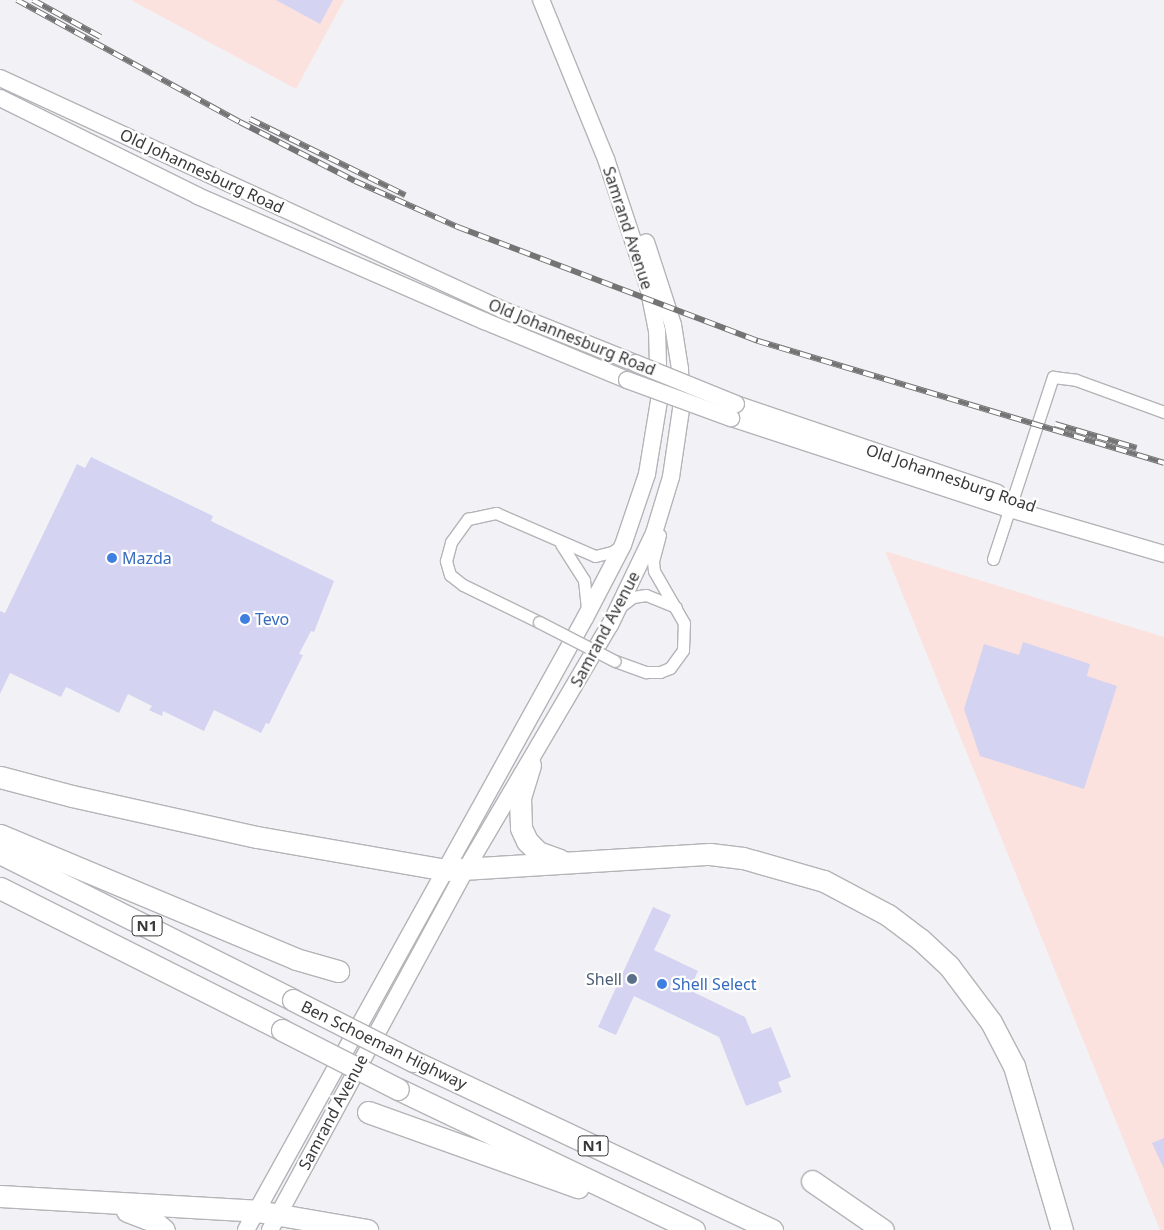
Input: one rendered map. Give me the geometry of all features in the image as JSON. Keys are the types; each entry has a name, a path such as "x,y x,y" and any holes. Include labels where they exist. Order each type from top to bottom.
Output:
{"highway":[{"path":"530,765 519,814 527,841 552,859 573,862"},
{"path":"0,777 72,796 257,837 456,870 678,853 744,858 824,881 853,895 907,930 949,966 991,1022 1014,1066 1062,1230"},
{"path":"0,835 296,959 338,970"},
{"name":"Ben Schoeman Highway","path":"0,853 413,1061 772,1230"},
{"name":"Ben Schoeman Highway","path":"0,888 398,1089 694,1230"},
{"path":"368,1112 544,1176 648,1208"},
{"path":"812,1181 884,1230"},
{"path":"0,1196 257,1211 274,1222 367,1230"},
{"path":"100,1203 139,1214 164,1230"}],"main road":[{"path":"541,0 606,159"},
{"name":"Old Johannesburg Road","path":"0,78 503,310 635,363 734,411"},
{"name":"Old Johannesburg Road","path":"0,98 198,196 484,321 627,380 734,411 1164,554"},
{"name":"Samrand Avenue","path":"246,1230 456,870 530,765 619,607 654,533 671,477 681,409 680,369 673,326 644,237 606,159"},
{"name":"Samrand Avenue","path":"274,1222 586,618 622,545 647,474 657,420 659,368 657,331 648,286 606,159"},
{"name":"Old Johannesburg Road","path":"1011,504 1164,545"}],"street":[{"path":"993,559 1054,378 1076,380 1164,412"},
{"path":"622,545 612,552 595,556 496,512 486,512 468,519 460,529 446,561 450,575 463,585 615,660 646,672 670,668 678,660 686,638 684,623 656,577 653,561 664,522 671,477"},
{"path":"558,541 577,564 584,580 586,618"},
{"path":"619,607 633,597 646,595 676,607"}],"shaded area":[{"path":"131,0 344,0 296,89"},
{"path":"885,551 1164,637 1164,1230 1160,1230"}],"building":[{"path":"276,0 333,0 320,24"},
{"path":"91,457 213,516 211,521 334,581 314,632 311,631 299,654 303,655 269,724 266,723 261,733 214,710 204,731 163,711 162,716 149,710 152,706 128,694 119,713 66,687 61,697 10,673 0,694 0,611 5,613 77,464 85,468"},
{"path":"1023,642 1090,664 1087,676 1117,686 1084,789 980,756 964,709 984,644 1019,655"},
{"path":"653,907 671,915 654,950 698,971 689,990 745,1017 752,1034 771,1027 791,1077 778,1082 782,1092 746,1106 719,1037 634,996 616,1035 598,1027"},
{"path":"1164,1138 1164,1169 1152,1143"}],"railway":[{"path":"17,0 240,122 355,181 458,227 758,341 1164,463"},
{"path":"33,0 101,37"},
{"path":"250,119 405,195"},
{"path":"1055,424 1137,448"}],"place":[{"name":"Mazda","path":"112,558"},
{"name":"Tevo","path":"245,619"},
{"name":"Shell","path":"632,979"},
{"name":"Shell Select","path":"662,984"}]}
